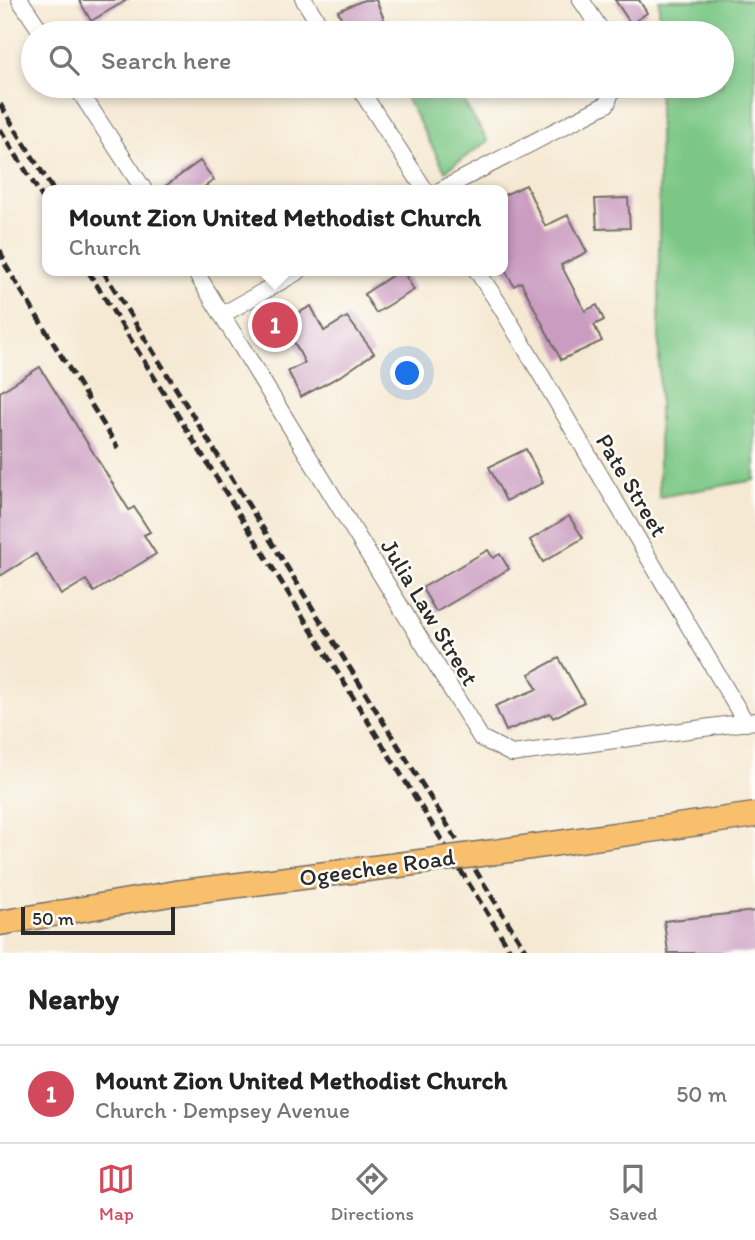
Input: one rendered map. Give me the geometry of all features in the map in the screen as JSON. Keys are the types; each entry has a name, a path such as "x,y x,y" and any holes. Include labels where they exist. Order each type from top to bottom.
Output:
{"main road":[{"name":"Ogeechee Road","path":"0,923 176,893 755,815"}],"street":[{"path":"20,0 34,21"},
{"path":"304,0 317,21"},
{"path":"581,0 595,21"},
{"path":"84,98 141,185"},
{"path":"367,98 422,185"},
{"path":"451,185 607,104 609,98"},
{"name":"Julia Law Street","path":"197,276 481,738 512,754 751,722"},
{"path":"222,315 290,276"},
{"name":"Pate Street","path":"480,276 751,722"}],"green space":[{"path":"659,0 755,0 755,480 659,497 659,98 734,98 734,21 659,21"},
{"path":"406,98 461,98 488,141 445,171"}],"building":[{"path":"79,0 127,0 91,21"},
{"path":"364,0 376,0 384,19 343,21 338,11"},
{"path":"615,0 639,0 647,13 635,21 629,21"},
{"path":"200,161 214,180 207,185 167,185"},
{"path":"526,185 545,226 568,215 587,252 561,265 585,311 597,305 604,320 594,325 602,341 561,360 521,282 514,286 508,275 508,193"},
{"path":"628,198 630,228 597,229 595,199"},
{"path":"391,276 406,276 414,290 376,313 364,294"},
{"path":"311,306 324,331 347,317 374,353 344,374 301,397 288,371 305,363 283,321"},
{"path":"40,367 129,510 134,507 150,532 144,535 156,554 94,592 86,580 61,595 36,554 0,576 0,392"},
{"path":"526,449 543,483 506,501 489,467"},
{"path":"569,516 583,538 543,562 530,540"},
{"path":"488,550 493,558 500,554 509,569 436,612 422,588"},
{"path":"559,658 584,702 553,718 550,713 506,731 495,706 537,689 529,674"},
{"path":"755,911 755,953 668,953 664,921"}],"railway":[{"path":"0,104 50,185"},
{"path":"0,129 42,197"},
{"path":"0,250 6,266 118,448"},
{"path":"91,276 512,953"},
{"path":"106,276 527,953"}],"place":[{"name":"Mount Zion United Methodist Church","path":"275,325"}]}
